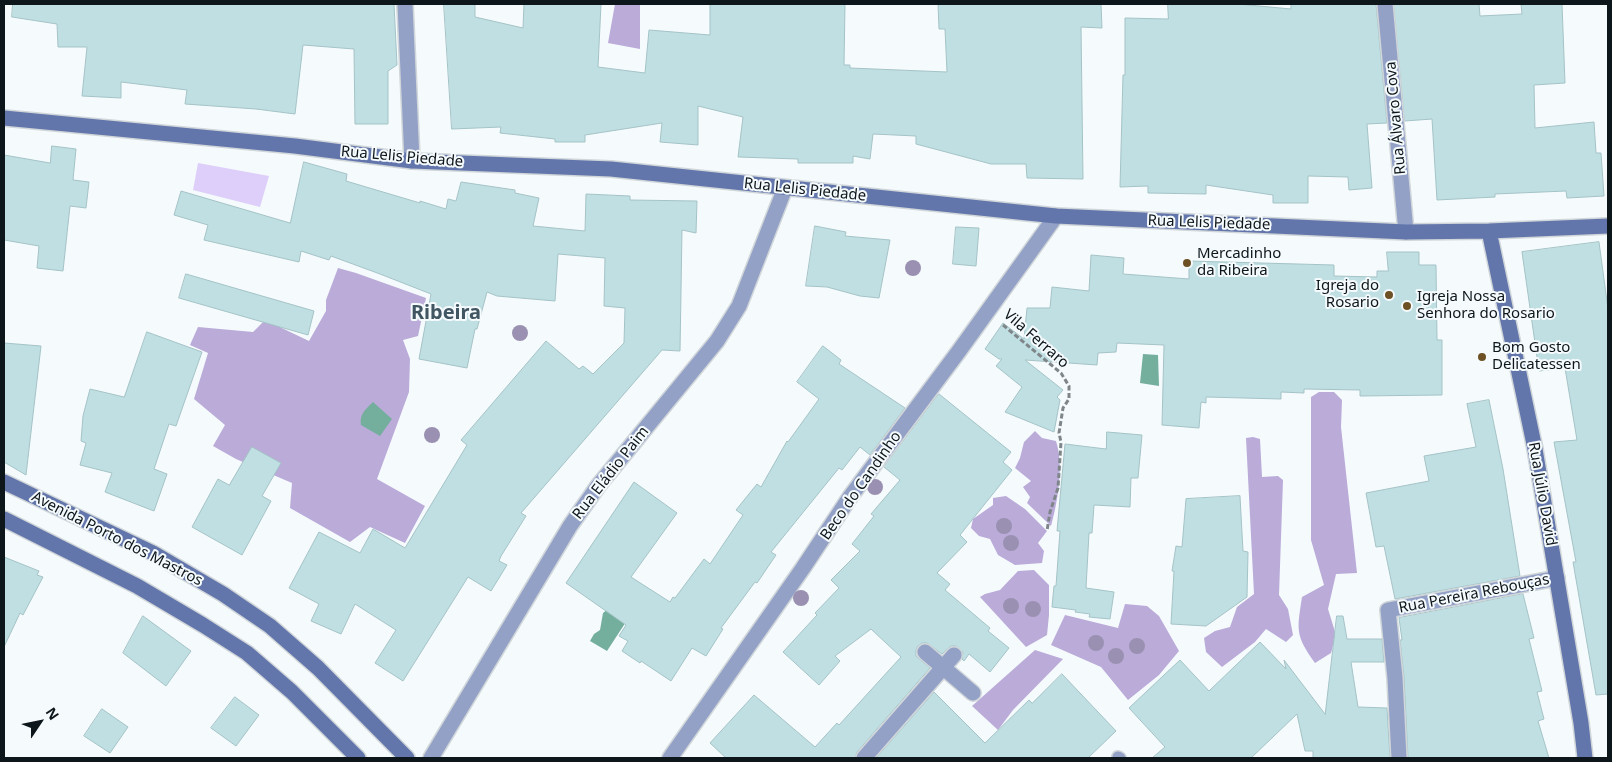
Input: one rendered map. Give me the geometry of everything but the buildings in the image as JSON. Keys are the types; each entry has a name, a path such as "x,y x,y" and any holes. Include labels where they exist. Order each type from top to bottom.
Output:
{"main road":[{"name":"Rua Lelis Piedade","path":"4,118 295,146 412,162 611,169 1056,216 1406,232 1608,226"},
{"name":"Rua Júlio David","path":"1488,231 1535,448 1585,758"},
{"name":"Avenida Porto dos Mastros","path":"4,482 153,554 223,594 270,626 318,668 407,758"},
{"path":"4,519 137,586 203,625 247,654 292,692 358,758"}],"street":[{"path":"405,4 412,162"},
{"name":"Rua Álvaro Cova","path":"1385,4 1406,232"},
{"name":"Rua Eládio Paim","path":"431,758 570,526 598,486 717,341 739,306 786,188"},
{"name":"Beco do Candinho","path":"670,758 804,568 850,497 1056,216"},
{"name":"Rua Pereira Rebouças","path":"1398,758 1395,678 1388,610 1557,578"},
{"path":"925,652 973,693"},
{"path":"864,758 954,655"}],"path":[{"name":"Vila Ferraro","path":"987,312 1061,372 1068,386 1069,399 1063,408 1058,433 1061,442 1058,488 1050,512 1048,531"}],"shaded area":[{"path":"615,4 640,4 640,49 608,43"},
{"path":"198,163 269,176 260,207 193,190"},
{"path":"338,268 426,298 418,336 403,340 410,359 409,392 377,479 425,506 405,543 370,527 350,542 290,508 292,483 236,459 213,446 225,425 194,399 208,353 190,345 198,327 253,332 265,320 309,341 326,311 326,300"},
{"path":"1143,354 1158,355 1159,386 1140,383"},
{"path":"1319,392 1334,392 1342,400 1341,427 1357,573 1336,574 1328,609 1336,635 1331,653 1315,663 1301,639 1299,617 1302,597 1324,585 1311,540 1311,397"},
{"path":"373,402 392,419 380,436 361,425 362,415"},
{"path":"1035,431 1042,438 1056,441 1060,461 1056,506 1051,526 1027,503 1030,497 1023,487 1031,481 1015,468 1024,442"},
{"path":"1246,438 1260,439 1262,477 1278,476 1283,480 1279,595 1288,609 1293,635 1286,642 1266,629 1255,642 1222,667 1206,652 1204,638 1215,631 1230,627 1237,607 1254,594"},
{"path":"1006,496 1025,509 1047,531 1038,543 1044,551 1042,563 1015,565 998,555 990,539 979,536 971,528 973,519 993,505 993,498"},
{"path":"1034,570 1049,585 1047,635 1026,647 980,597 1000,590 1018,571"},
{"path":"614,604 635,608 607,651 590,641 594,634 600,630 603,613"},
{"path":"1125,604 1147,606 1159,616 1179,651 1159,675 1128,700 1101,667 1051,645 1065,615 1118,628"},
{"path":"1035,650 1063,659 1013,710 998,730 972,706"}],"place":[{"name":"Mercadinho da Ribeira","path":"1187,263"},
{"name":"Igreja do Rosario","path":"1389,295"},
{"name":"Igreja Nossa Senhora do Rosario","path":"1407,306"},
{"name":"Bom Gosto Delicatessen","path":"1482,357"}],"district":[{"name":"Ribeira","path":"446,313"}]}
